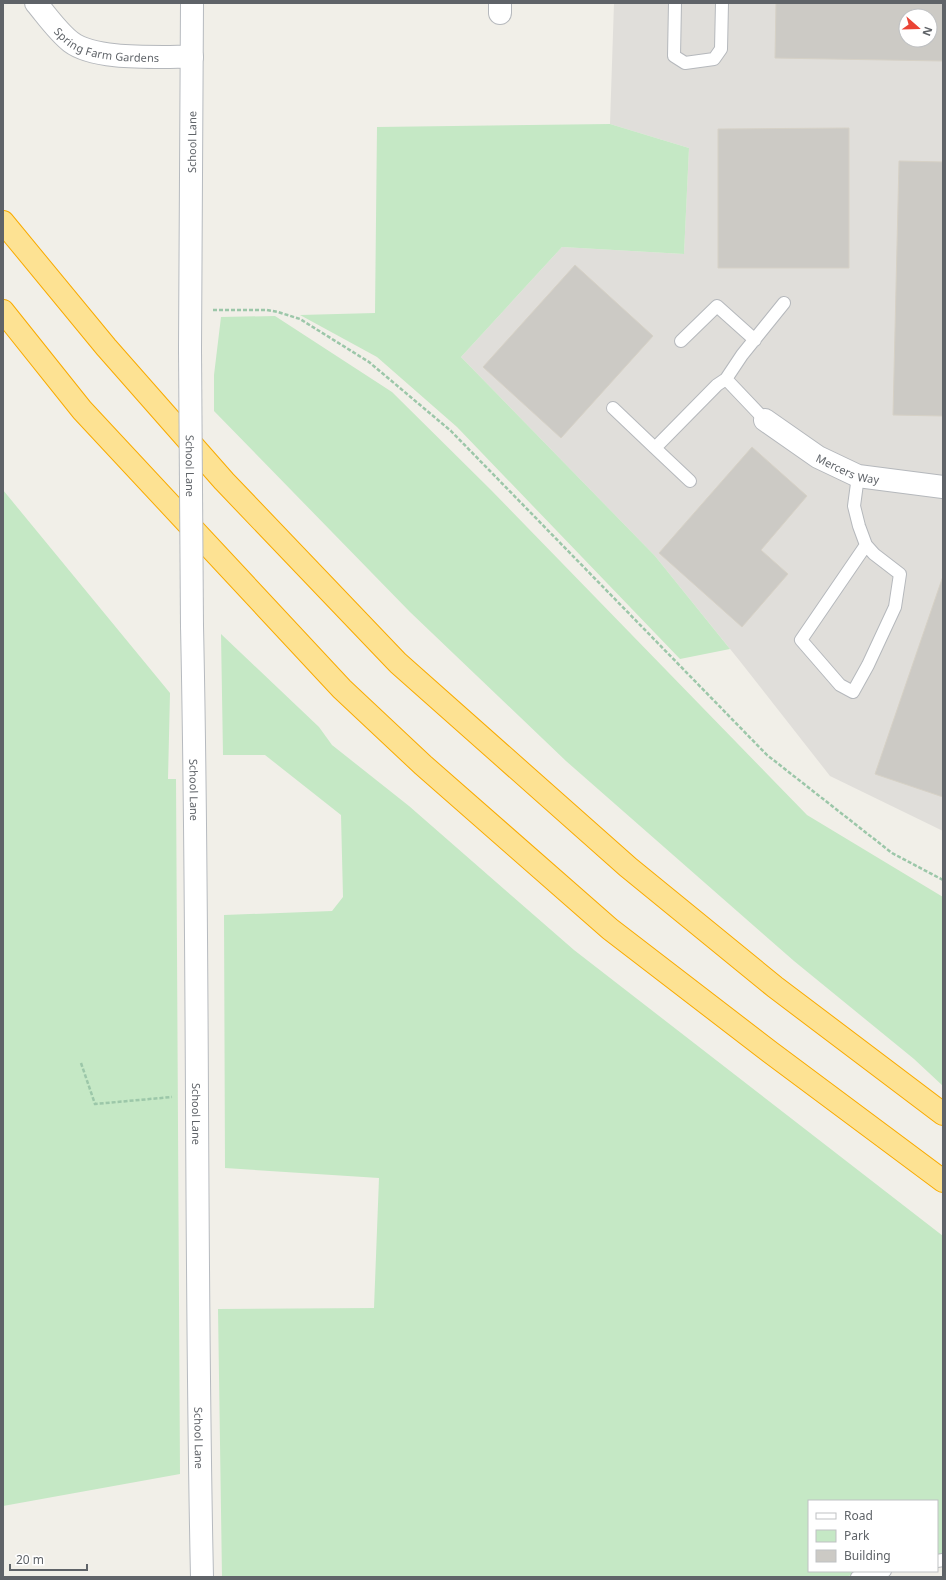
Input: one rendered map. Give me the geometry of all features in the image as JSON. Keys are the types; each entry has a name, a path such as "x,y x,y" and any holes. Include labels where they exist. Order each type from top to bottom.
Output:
{"highway":[{"path":"3,222 106,347 224,481 398,662 628,867 775,987 943,1114"},
{"path":"3,311 82,410 342,689 423,765 610,929 770,1052 943,1181"}],"main road":[{"name":"Spring Farm Gardens","path":"36,3 64,36 80,48 113,56 192,57"},
{"name":"School Lane","path":"192,3 190,350 202,1577"},
{"name":"Mercers Way","path":"765,420 818,457 858,476 943,487"}],"lane":[{"path":"675,3 674,56 685,62 714,59 721,49 722,3"},
{"path":"655,448 717,385 726,379 784,304"},
{"path":"680,341 717,306 755,340"},
{"path":"726,379 765,420"},
{"path":"613,408 690,481"},
{"path":"858,476 854,506 866,545 874,554 900,574 895,607 853,692 840,685 801,640 866,545"},
{"path":"857,1577 880,1572"}],"path":[{"path":"191,310 268,310 278,312 300,319 369,362 451,431 766,755 892,853 943,880"},
{"path":"81,1063 95,1104 197,1095"}],"shaded area":[{"path":"614,3 943,3 943,831 830,776 655,556 461,357 562,247 684,254 689,148 610,124"}],"green space":[{"path":"610,124 689,148 684,254 562,247 461,357 655,556 730,649 680,659 457,427 377,357 300,315 375,313 377,127"},
{"path":"275,316 392,392 491,490 807,815 943,897 943,1086 914,1059 794,961 566,761 410,612 214,411 214,375 221,317"},
{"path":"3,490 170,693 168,779 176,779 180,1474 3,1506"},
{"path":"221,634 319,727 332,745 409,806 574,950 943,1236 943,1554 938,1556 938,1500 808,1500 808,1572 866,1572 844,1577 222,1577 218,1309 374,1308 379,1178 225,1168 224,915 332,911 343,897 341,815 265,755 223,755"}],"building":[{"path":"776,3 943,3 943,61 775,58"},
{"path":"849,128 849,268 718,268 718,129"},
{"path":"899,161 943,162 943,416 893,415"},
{"path":"575,265 653,336 561,438 483,367"},
{"path":"752,447 807,496 761,550 788,574 742,627 659,553"},
{"path":"943,576 943,797 875,774"}]}
